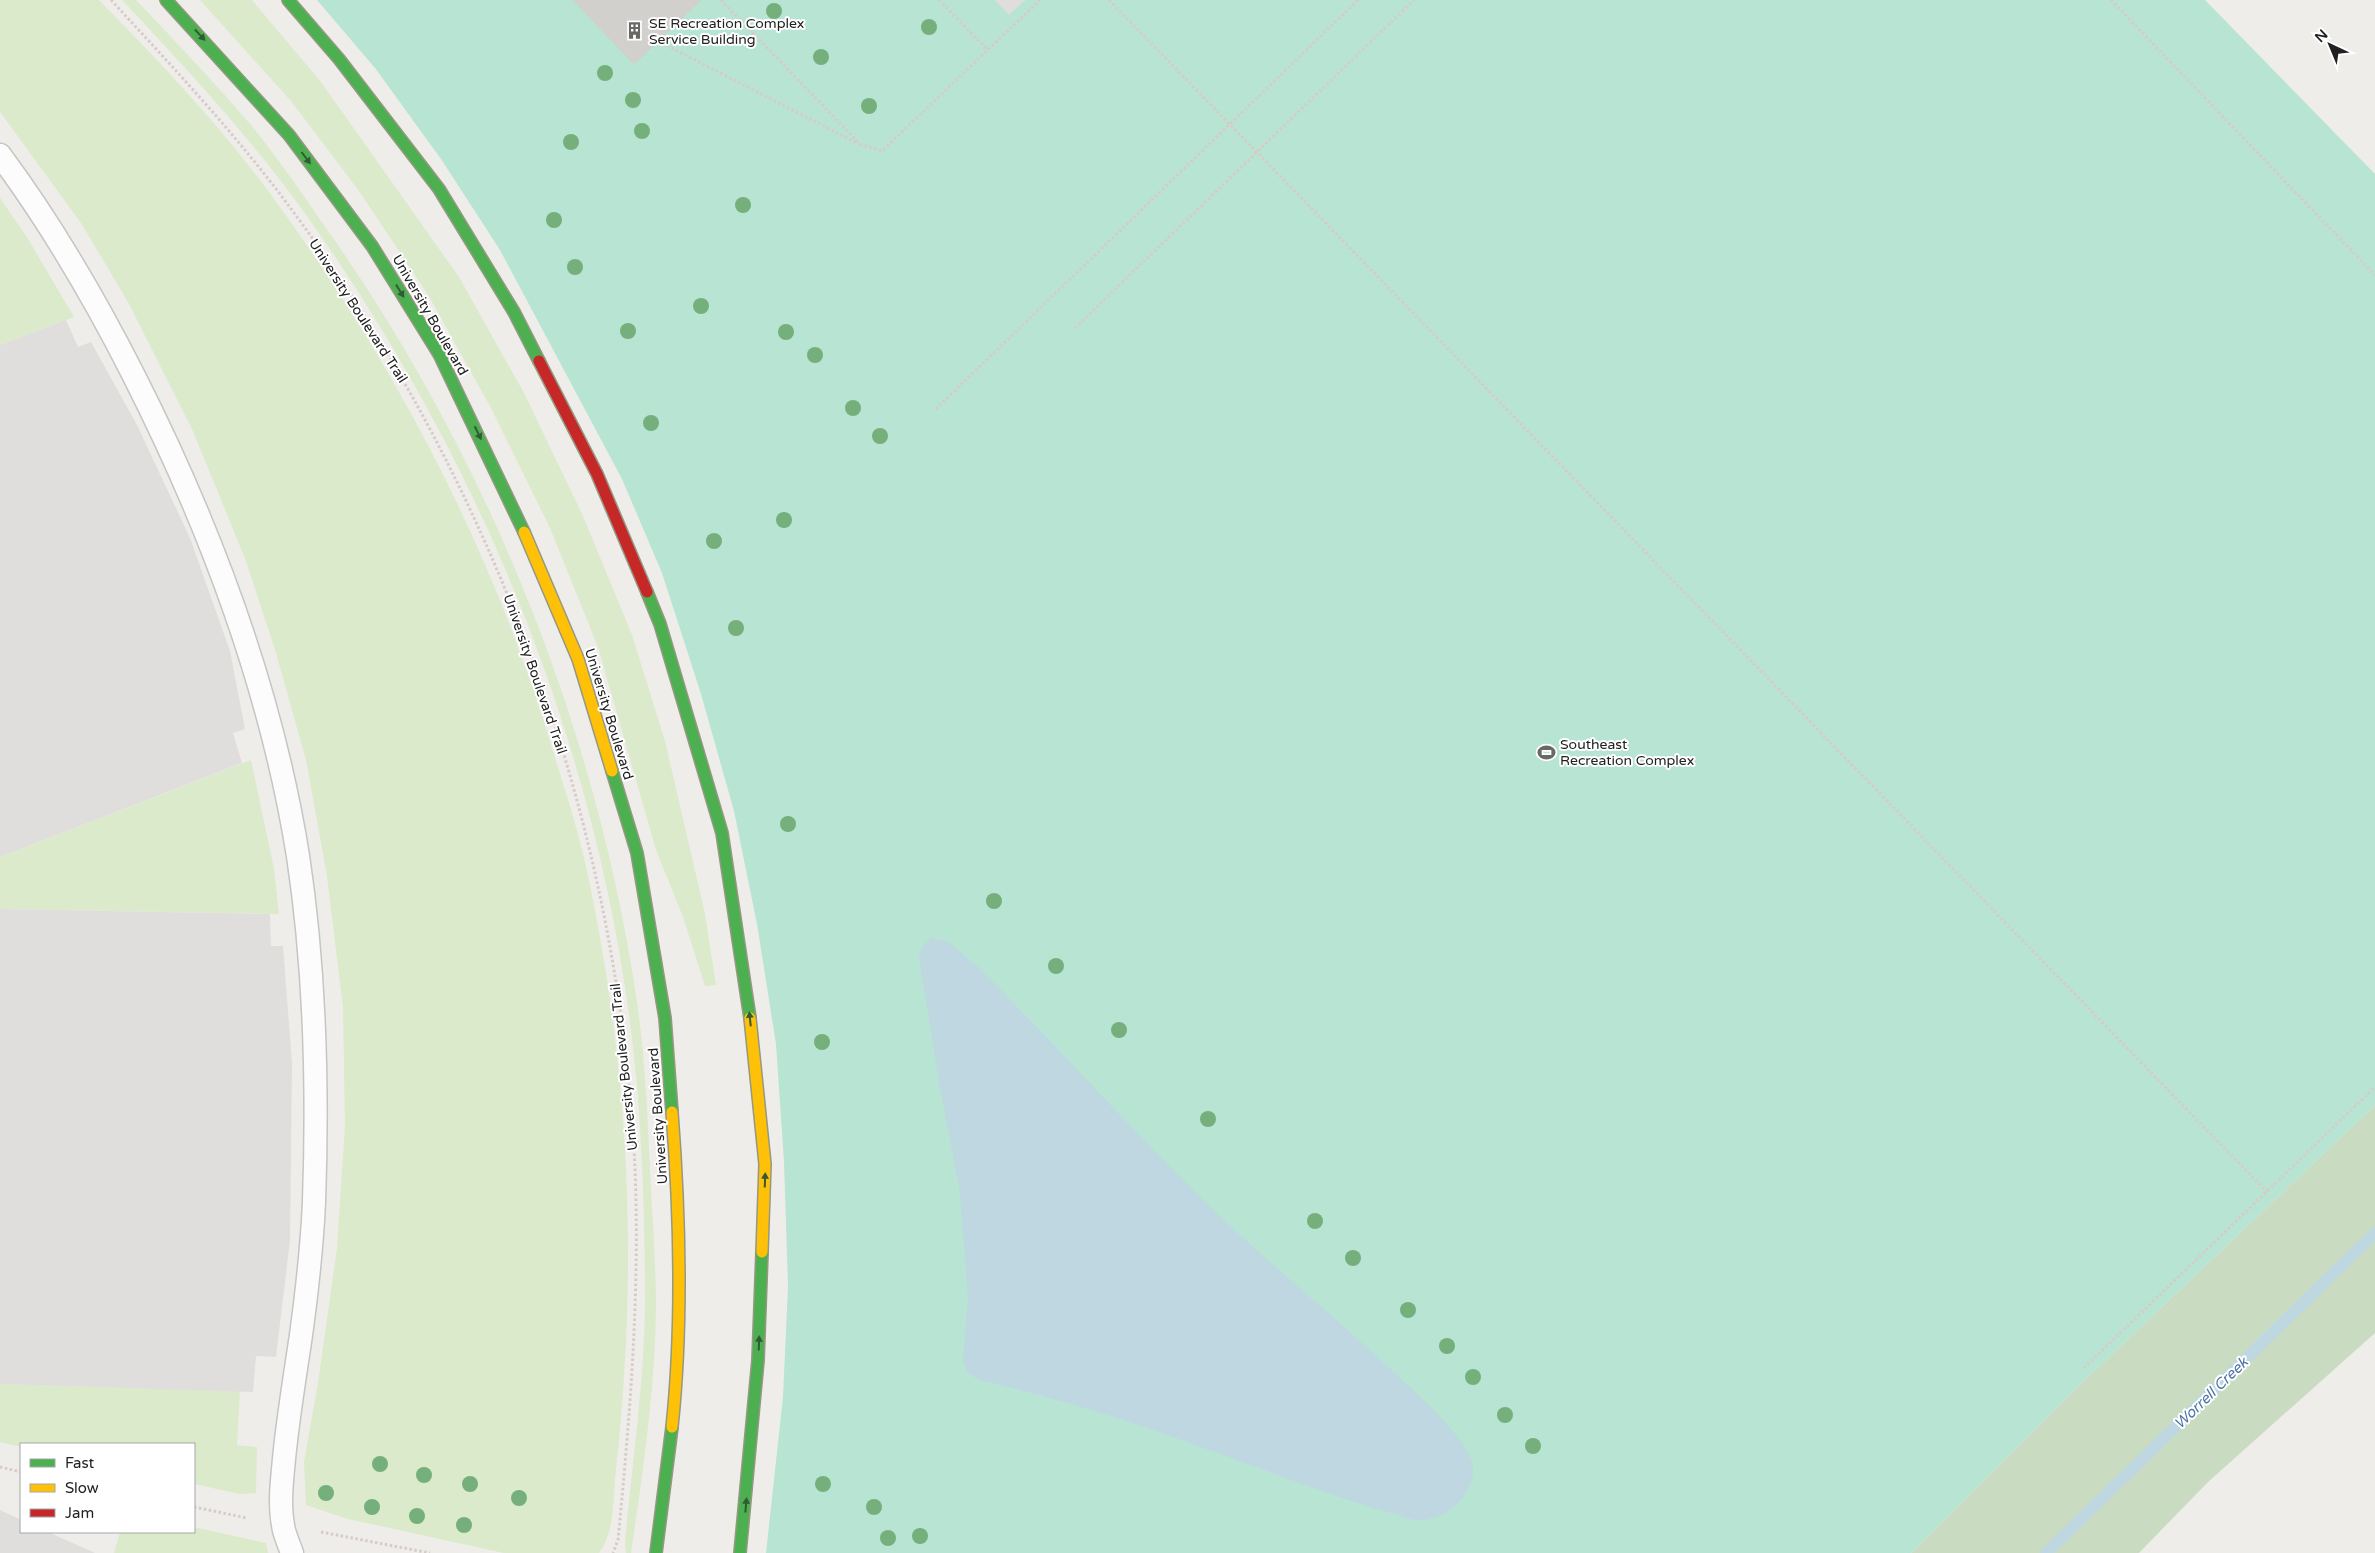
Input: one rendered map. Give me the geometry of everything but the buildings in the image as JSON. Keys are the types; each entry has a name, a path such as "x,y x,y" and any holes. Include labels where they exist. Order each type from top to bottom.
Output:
{"main road":[{"name":"University Boulevard","path":"166,0 289,134 383,263 439,354 515,510 578,659 637,853 665,1018 679,1200 677,1381 656,1553"},
{"path":"288,0 339,59 439,189 514,312 597,474 660,624 719,824 748,999 765,1164 758,1360 740,1553"}],"lane":[{"path":"0,155 49,224 94,300 147,402 178,468 225,580 248,646 279,762 298,857 310,970 316,1092 316,1144 310,1264 281,1482 282,1525 292,1553"}],"path":[{"name":"University Boulevard Trail","path":"111,0 201,98 283,198 351,296 386,352 452,473 489,553 552,714 586,835 604,915 616,989 629,1092 635,1169 636,1272 632,1402 618,1540 613,1553"},
{"path":"721,0 860,144"},
{"path":"940,0 988,50"},
{"path":"658,41 860,144 876,151 882,151 1040,0"},
{"path":"1109,0 1231,123 2266,1192"},
{"path":"936,409 1358,0"},
{"path":"1074,328 1414,0"},
{"path":"2111,0 2375,275"},
{"path":"2084,1368 2375,1088"},
{"path":"0,1467 20,1472"},
{"path":"195,1507 256,1520"},
{"path":"320,1532 430,1553"}],"green space":[{"path":"0,0 99,0 166,69 250,166 316,258 400,394 438,464 472,535 503,609 531,684 578,832 599,931 608,985 621,1095 627,1206 626,1338 612,1518 608,1536 599,1553 504,1553 348,1519 306,1505 304,1462 318,1383 337,1248 345,1126 343,1008 327,876 306,760 276,653 246,561 192,429 128,302 81,223 0,112"},
{"path":"122,0 136,0 209,77 251,125 302,193 388,322 440,412 487,505 528,601 564,699 595,799 619,900 637,1002 645,1072 656,1308 651,1400 631,1553 626,1553 625,1542 640,1395 645,1306 641,1141 637,1086 622,969 599,853 568,739 529,627 482,518 429,412 370,310 304,212 261,156 193,77"},
{"path":"200,0 252,0 321,82 459,277 524,393 583,516 632,635 665,741 705,914 716,985 705,986 683,917 656,850 598,647 550,528 491,408 427,293 359,191 291,101"},
{"name":"Southeast Recreation Complex","path":"317,0 2205,0 2375,174 2375,1105 2089,1376 1911,1553 766,1553 783,1397 788,1286 784,1162 776,1044 757,924 734,811 701,694 662,573 622,479 500,250 441,159 375,68"},
{"path":"0,198 28,239 74,317 0,345"},
{"path":"251,760 274,869 279,914 0,909 0,857"},
{"path":"2375,1105 2375,1333 2208,1482 2139,1553 1911,1553 2089,1376"},
{"path":"0,1384 240,1391 237,1445 257,1447 256,1493 240,1494 195,1484 195,1443 20,1443 20,1447 0,1442"},
{"path":"195,1527 266,1543 268,1553 114,1553 120,1533 195,1533"}],"shaded area":[{"path":"995,0 1025,0 1009,15"},
{"path":"66,320 78,347 91,342 137,425 190,538 230,651 245,729 233,733 242,763 0,857 0,345"},
{"path":"0,909 270,914 271,946 283,946 292,1063 290,1240 276,1357 256,1356 253,1392 0,1384"},
{"path":"0,1510 20,1520 20,1533 50,1533 95,1553 0,1553"}],"water":[{"path":"932,938 948,942 977,966 1196,1193 1376,1355 1440,1417 1466,1450 1471,1460 1473,1471 1472,1481 1467,1491 1453,1508 1433,1518 1418,1520 1407,1518 1322,1491 1196,1445 1073,1404 979,1380 967,1372 963,1360 968,1298 960,1193 940,1087 919,957 923,945"}],"waterway":[{"name":"Worrell Creek","path":"2046,1553 2375,1233"}],"traffic: fast":[{"path":"166,0 289,135 372,246 439,354 524,532"},
{"path":"288,0 339,59 439,189 514,312 539,361"},
{"path":"647,592 660,624 722,833 750,1018"},
{"path":"612,771 637,853 665,1018 672,1112"},
{"path":"740,1553 758,1360 762,1252"},
{"path":"656,1553 672,1427"}],"traffic: slow":[{"path":"524,532 578,659 612,771"},
{"path":"750,1018 765,1164 762,1252"},
{"path":"672,1112 677,1190 679,1309 672,1427"}],"traffic: jam":[{"path":"539,361 597,474 647,592"}],"place":[{"name":"SE Recreation Complex Service Building","path":"635,31"},
{"name":"Southeast Recreation Complex","path":"1546,752"}]}
